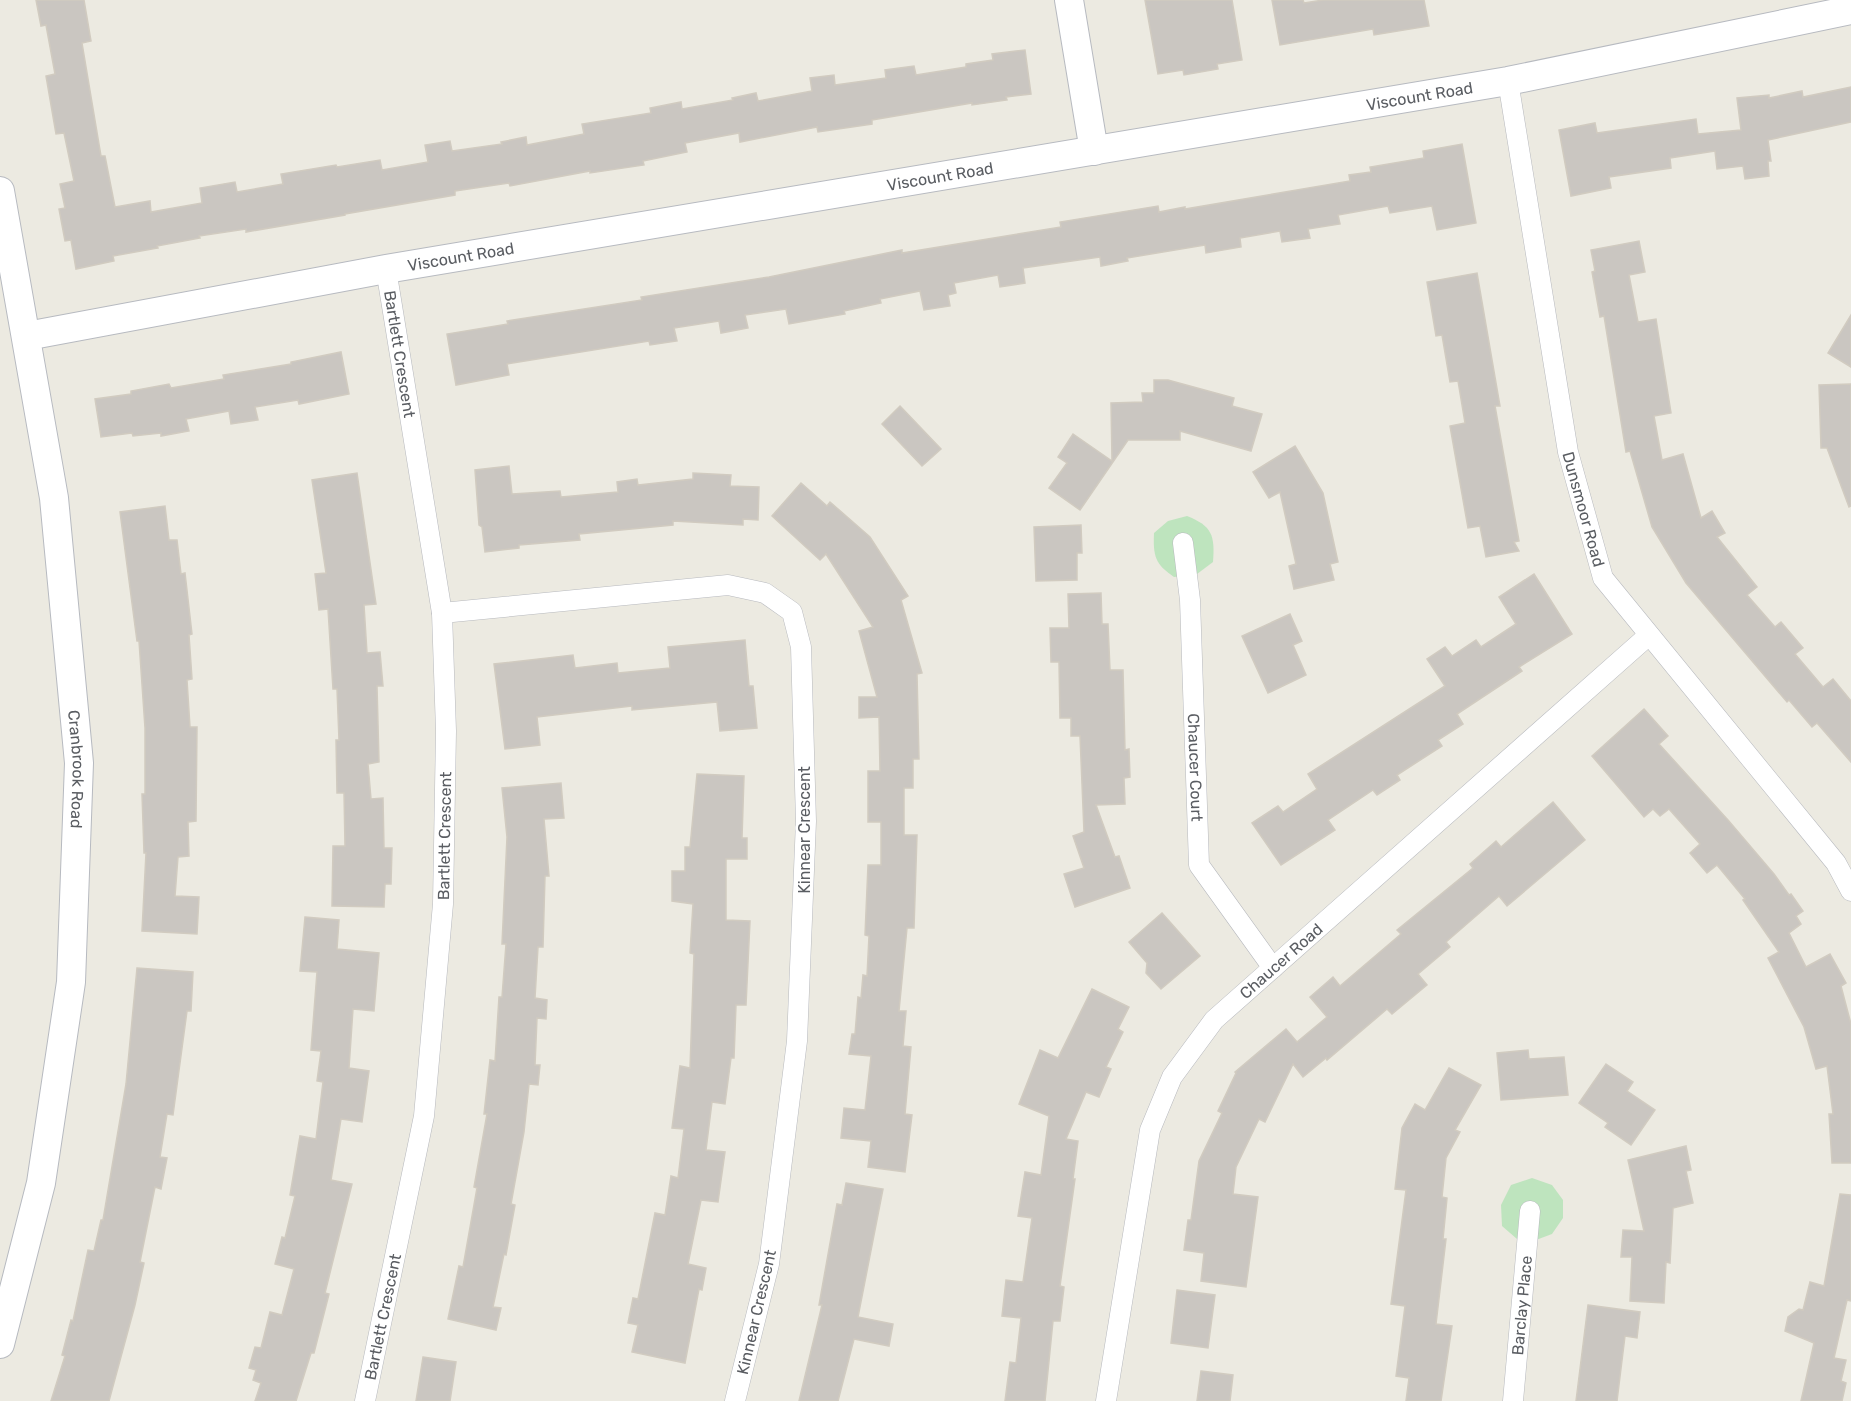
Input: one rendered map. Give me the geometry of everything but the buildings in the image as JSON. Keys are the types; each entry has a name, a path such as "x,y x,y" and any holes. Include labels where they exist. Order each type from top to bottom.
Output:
{"street":[{"path":"1069,0 1094,151"},
{"name":"Viscount Road","path":"27,336 386,270 1508,81 1846,7"},
{"name":"Dunsmoor Road","path":"1508,81 1568,452 1603,578 1836,863 1851,891"},
{"name":"Cranbrook Road","path":"0,191 54,498 79,763 71,982 41,1183 0,1344"},
{"name":"Bartlett Crescent","path":"365,1401 424,1116 442,904 446,731 442,613 386,270"},
{"name":"Chaucer Court","path":"1182,543 1190,600 1199,865 1273,968"},
{"name":"Kinnear Crescent","path":"442,613 728,585 765,593 792,612 801,647 806,821 797,1041 769,1264 735,1401"},
{"name":"Chaucer Road","path":"1106,1401 1150,1130 1172,1077 1214,1020 1649,635"},
{"name":"Barclay Place","path":"1513,1401 1530,1211"}],"green space":[{"path":"1187,516 1202,524 1210,533 1213,562 1197,574 1174,577 1156,559 1154,533 1168,521"},
{"path":"1532,1178 1552,1185 1563,1200 1563,1218 1552,1234 1536,1240 1517,1239 1502,1226 1501,1205 1511,1185"}]}
